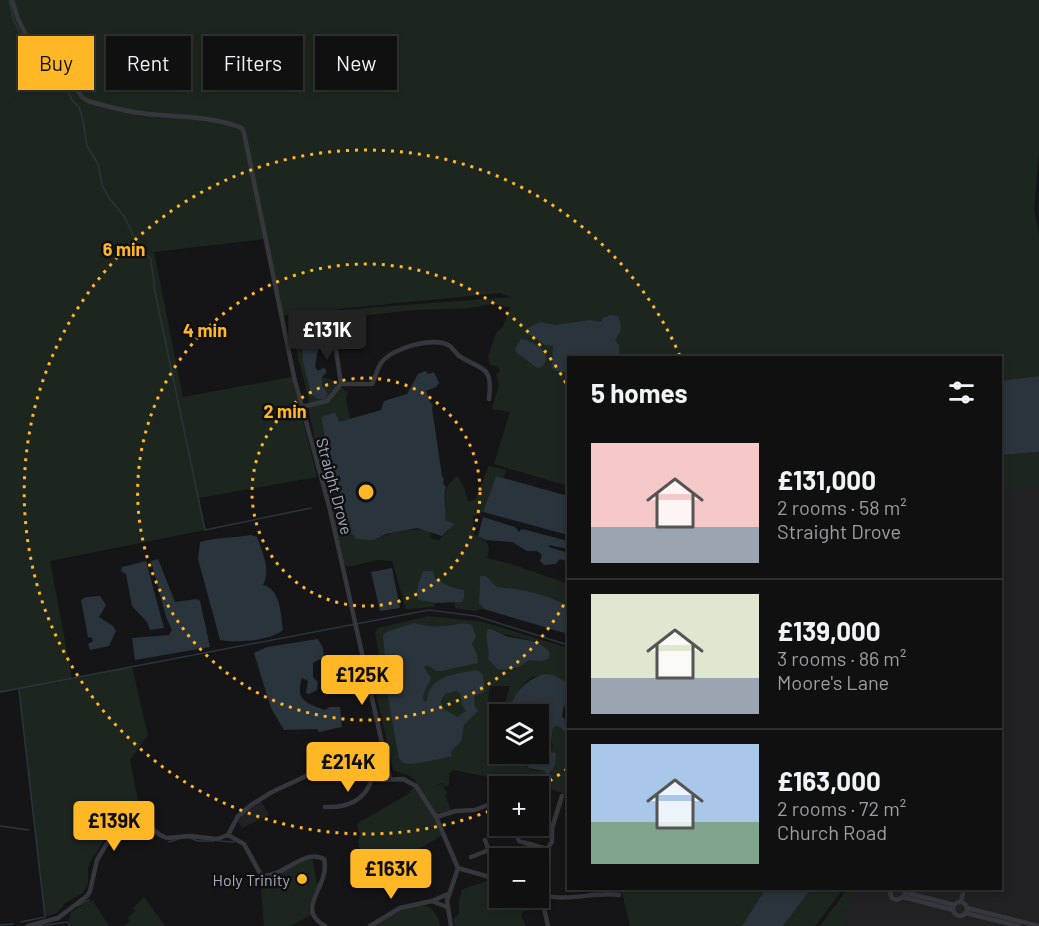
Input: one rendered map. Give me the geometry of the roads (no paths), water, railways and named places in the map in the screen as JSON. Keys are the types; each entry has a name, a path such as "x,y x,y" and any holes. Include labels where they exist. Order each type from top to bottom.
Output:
{"street":[{"name":"Straight Drove","path":"12,0 27,37 66,75 82,97 88,101 136,113 190,117 242,128 302,408 330,510 390,779"},
{"path":"302,408 327,401 341,384 334,336"},
{"path":"341,384 372,384 381,363 387,357 416,344 441,344 449,346 458,355 484,368 491,383 489,399"},
{"path":"28,926 58,918 87,896 97,860 110,838 122,828 139,824 148,825 167,838 190,836 217,839 228,835 238,816 272,792 312,773 329,770 372,778 404,779 413,784 436,817 458,868 448,894 447,907 451,926"},
{"path":"325,807 348,805 362,797 369,788 372,778"},
{"path":"333,799 334,808"},
{"path":"548,848 552,842 552,828 561,799 567,802"},
{"path":"436,817 475,810 489,804"},
{"path":"228,835 244,844 263,876 277,873 312,856 324,859 324,881 314,897 312,908 313,916 321,925"},
{"path":"515,836 519,841 544,848"},
{"path":"471,857 489,850 485,840"},
{"path":"458,868 489,876"},
{"path":"892,890 890,894 897,900 903,893 953,907 958,916 966,910 1039,926"},
{"path":"964,890 961,902 966,910 1019,926"},
{"path":"370,926 400,908 432,901 448,894"},
{"path":"549,896 560,898 592,894 619,895"},
{"path":"432,901 447,907"},
{"path":"953,907 961,902"},
{"path":"544,908 548,926"}],"waterway":[{"path":"9,0 14,21 25,43 67,83 66,88 72,100 79,107 87,146 98,164 102,185 109,198 124,216 139,247 151,259 154,287 205,530 311,508"},
{"path":"0,692 429,610 476,616 567,645"},
{"path":"19,690 45,917 21,922"},
{"path":"0,826 29,830"},
{"path":"190,838 198,841 214,841"},
{"path":"169,842 179,839"},
{"path":"219,841 234,842"},
{"path":"77,906 89,900"},
{"path":"38,926 68,922 70,926"},
{"path":"0,925 13,924"}],"place":[{"name":"Holy Trinity","path":"302,879"}]}
